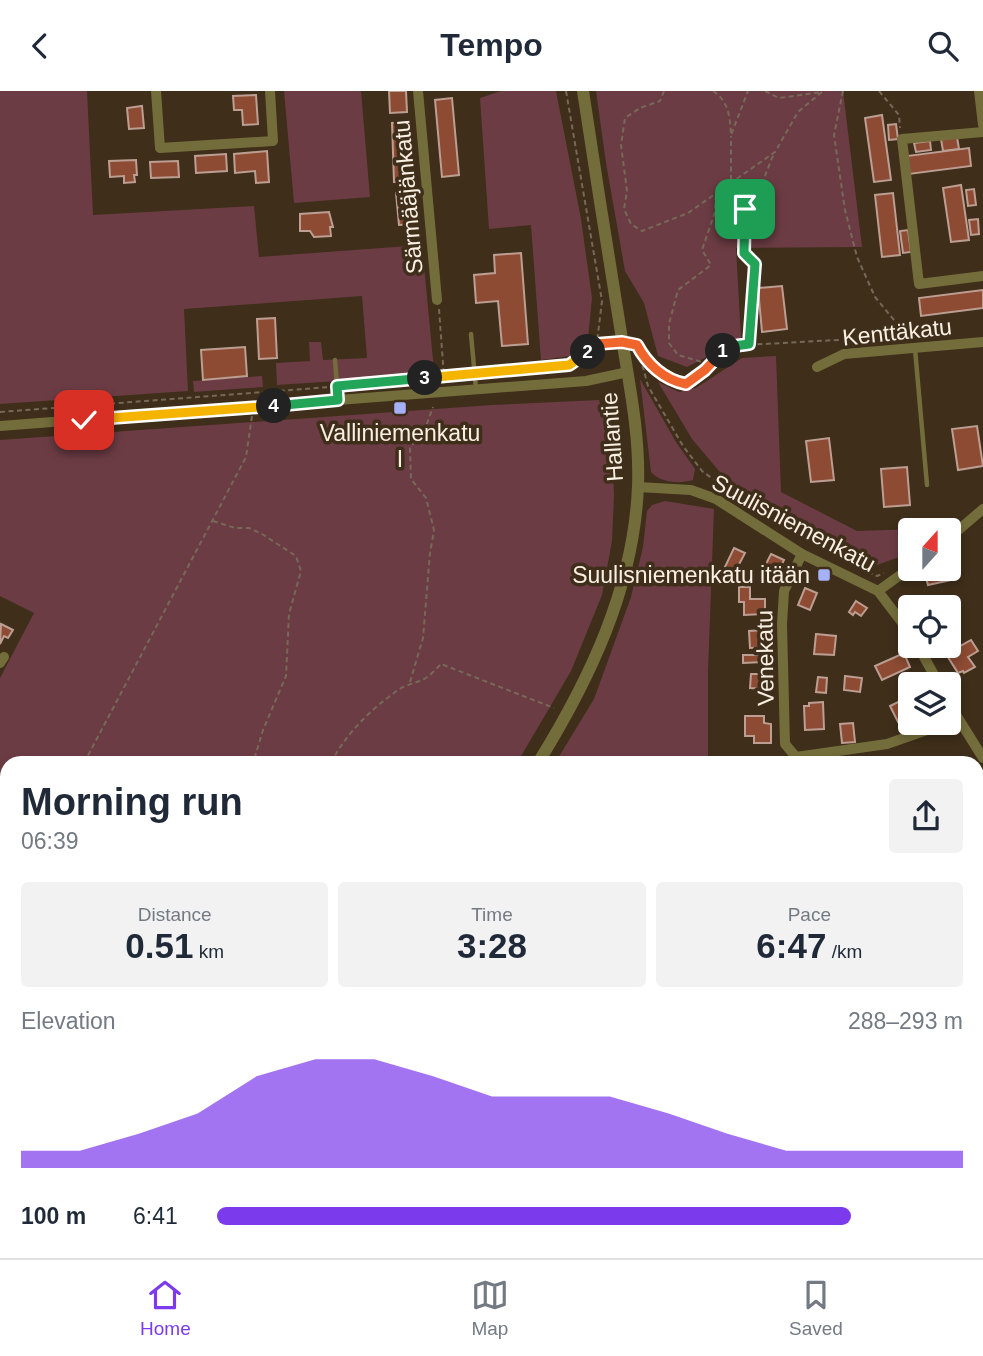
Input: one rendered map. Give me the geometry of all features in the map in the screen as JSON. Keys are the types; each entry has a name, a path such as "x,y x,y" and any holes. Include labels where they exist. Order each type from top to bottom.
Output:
{"street":[{"path":"156,91 160,148 273,141 271,91"},
{"name":"Särmääjänkatu","path":"418,91 437,300"},
{"name":"Hallantie","path":"542,756 568,713 598,652 616,603 633,533 638,487 637,445 628,372 583,91"},
{"path":"979,91 983,125"},
{"path":"983,132 902,139 919,284 983,276"},
{"name":"Kenttäkatu","path":"817,367 844,354 983,342"},
{"path":"0,426 586,381 628,372"},
{"name":"Suulisniemenkatu","path":"638,487 691,490 716,499 802,554 878,591 898,617"},
{"path":"961,528 983,509"},
{"name":"Venekatu","path":"793,756 785,744 782,624 784,591 802,554"},
{"path":"878,591 898,577"},
{"path":"961,733 981,756"},
{"path":"819,756 887,744 912,735"}],"lane":[{"path":"471,334 476,390"},
{"path":"915,348 927,485"},
{"path":"335,360 338,400"}],"path":[{"path":"0,412 474,375 569,365 583,358 596,344 602,302 566,91"},
{"path":"664,91 660,101 640,108 625,118 621,145 627,191 624,209 631,224 642,231 688,213 775,152"},
{"path":"713,91 729,110 732,182"},
{"path":"732,135 748,91"},
{"path":"765,91 779,98 822,92"},
{"path":"843,91 834,135 845,210 857,257 875,297 908,337"},
{"path":"879,91 898,115 902,139"},
{"path":"749,344 755,264 744,253 745,209 757,196 775,152 798,112 822,92"},
{"path":"711,364 678,355 668,343 668,324 678,290 711,265 702,250 715,212 716,193"},
{"path":"437,300 444,377"},
{"path":"596,344 622,342 637,345 646,361 676,382 686,384 727,347 958,333"},
{"path":"637,345 648,386 683,446 702,471 753,509"},
{"path":"88,756 246,457 251,434 249,393"},
{"path":"411,683 423,638 434,530 426,498 411,479 410,448 426,426 433,407"},
{"path":"212,520 235,528 249,528 262,534 296,556 301,571 289,614 286,676 255,756"},
{"path":"858,569 877,576 892,569"},
{"path":"335,756 358,725 394,692 425,679 441,664 568,713"}],"shaded area":[{"path":"0,91 87,91 93,215 254,206 259,257 422,245 434,370 369,376 369,379 277,385 276,363 310,361 309,342 321,342 323,360 367,358 362,296 184,309 188,391 0,404"},
{"path":"284,91 361,91 370,197 294,203"},
{"path":"501,91 556,91 581,219 592,298 588,338 570,356 541,360 531,225 489,229 480,98"},
{"path":"596,91 843,91 862,247 736,248 741,339 687,367 658,356 644,303 625,271"},
{"path":"776,356 781,492 857,531 898,530 898,557 877,565 852,557 764,507 719,471 692,439 658,382 679,392 696,388 742,358"},
{"path":"262,376 263,387 194,392 193,381"},
{"path":"640,379 676,442 695,469 693,480 670,482 651,472"},
{"path":"599,400 612,448 612,541 602,595 571,671 521,756 0,756 0,678 34,613 0,596 0,440 492,405"},
{"path":"665,501 714,509 708,756 559,756 594,699 631,597 643,547 647,511 652,505"}],"building":[{"path":"389,91 406,91 407,112 390,113"},
{"path":"256,95 258,124 243,125 242,110 234,110 233,96"},
{"path":"452,98 459,175 442,177 435,100"},
{"path":"142,106 144,128 129,129 127,108"},
{"path":"882,115 891,180 874,182 865,118"},
{"path":"408,122 410,182 394,182 392,123"},
{"path":"896,124 898,139 889,140 888,125"},
{"path":"957,137 959,149 943,151 941,139"},
{"path":"930,141 931,150 916,152 914,143"},
{"path":"969,148 971,166 909,174 907,156"},
{"path":"267,151 269,182 256,183 255,171 235,173 234,154"},
{"path":"226,154 227,171 196,173 195,156"},
{"path":"136,160 135,182 124,183 124,176 110,177 109,161"},
{"path":"178,161 179,177 151,178 150,162"},
{"path":"961,185 969,240 951,242 943,188"},
{"path":"974,189 976,205 968,206 966,190"},
{"path":"412,192 414,224 399,225 396,193"},
{"path":"893,193 900,255 882,257 875,195"},
{"path":"329,212 333,227 330,227 331,236 314,237 310,231 300,231 300,214"},
{"path":"978,219 979,234 971,235 969,220"},
{"path":"908,230 911,252 903,253 900,231"},
{"path":"521,253 528,344 502,346 498,301 476,303 474,275 495,273 494,255"},
{"path":"782,286 787,329 762,332 758,288"},
{"path":"983,290 983,308 921,316 919,298"},
{"path":"275,318 277,358 259,359 257,319"},
{"path":"245,347 247,376 203,380 201,350"},
{"path":"977,426 983,466 958,470 952,429"},
{"path":"829,438 834,480 811,482 806,441"},
{"path":"907,467 910,505 884,507 881,469"},
{"path":"734,548 745,553 733,576 723,571"},
{"path":"771,554 784,560 778,572 765,566"},
{"path":"927,581 946,581 928,585"},
{"path":"739,587 750,587 750,599 765,599 765,614 744,615 744,602 739,602"},
{"path":"805,588 817,593 810,610 798,605"},
{"path":"856,601 867,608 861,616 849,612"},
{"path":"1,624 13,630 8,638 4,636 0,644"},
{"path":"766,630 767,647 750,648 749,631"},
{"path":"816,634 836,636 834,655 814,654"},
{"path":"971,640 978,651 968,657 975,667 964,673 957,672 949,658 961,658 961,646"},
{"path":"743,655 762,655 763,662 743,663"},
{"path":"898,656 898,658 906,658 910,667 882,680 875,666"},
{"path":"751,674 769,674 768,689 750,688"},
{"path":"845,676 862,678 860,692 844,690"},
{"path":"818,677 827,678 826,693 816,692"},
{"path":"823,702 824,729 805,730 804,706"},
{"path":"898,702 898,722 890,706"},
{"path":"745,716 764,716 764,723 771,724 771,743 754,743 754,736 745,736"},
{"path":"853,723 855,742 842,743 840,724"}],"place":[{"name":"Valliniemenkatu I","path":"400,408"},
{"name":"Suulisniemenkatu itään","path":"824,575"}],"route":[{"path":"84,420 338,400 337,386 569,365 583,358 596,344 622,342 637,345 646,361 656,370 676,382 686,384 705,370 727,347 749,344 755,264 744,253 745,209"}]}
